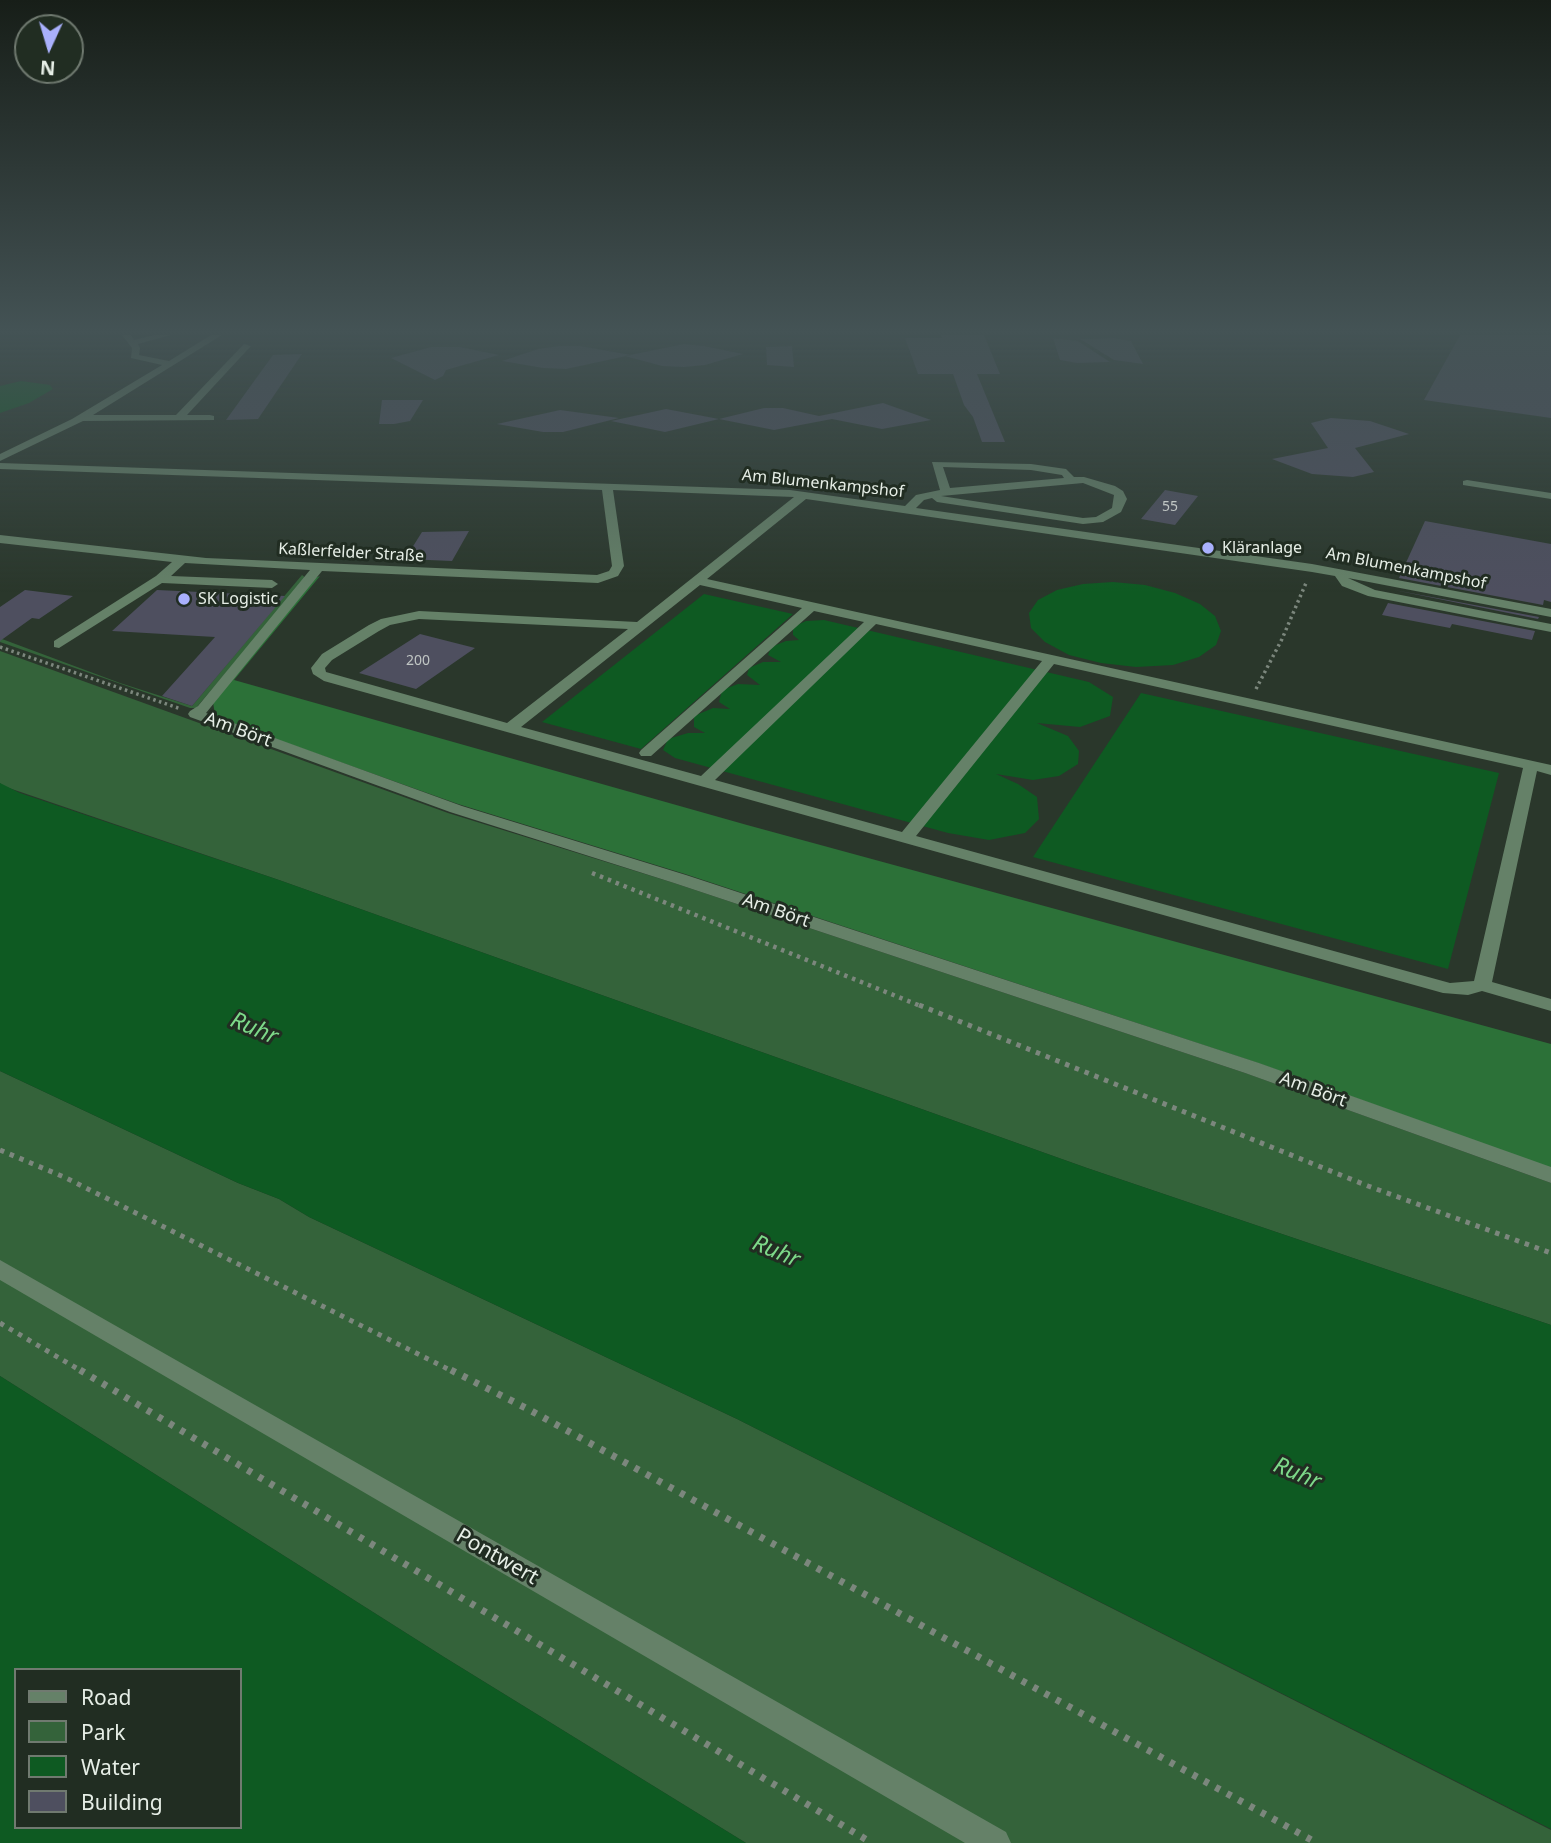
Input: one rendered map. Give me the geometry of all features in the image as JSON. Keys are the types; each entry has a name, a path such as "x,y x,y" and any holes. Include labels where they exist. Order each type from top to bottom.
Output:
{"street":[{"path":"0,457 75,421"},
{"path":"946,492 936,464 1031,467 1066,472 1072,481"},
{"name":"Am Blumenkampshof","path":"0,466 803,495 1312,568 1551,612"},
{"path":"908,509 919,496 1084,480 1111,488 1119,493 1121,499 1117,510 1099,520 1083,521 919,496"},
{"path":"1467,483 1551,496"},
{"name":"Kaßlerfelder Straße","path":"0,540 181,560 580,580 608,576 618,566 607,488"},
{"path":"510,728 784,513 803,495"},
{"path":"59,644 160,579 181,560"},
{"path":"195,714 203,709 319,567"},
{"path":"1343,573 1340,578 1346,583 1372,593 1551,628"},
{"path":"160,579 272,583"},
{"path":"698,581 1551,770"},
{"path":"646,753 812,606"},
{"path":"641,625 419,615 373,628 327,657 318,668 320,674 329,678 1450,989 1468,989 1482,985 1551,1005"},
{"path":"704,782 873,620"},
{"path":"906,838 1051,659"},
{"name":"Am Bört","path":"195,714 456,809 680,879 1252,1068 1551,1175"},
{"path":"1482,985 1531,765"},
{"name":"Pontwert","path":"0,1269 995,1843"}],"path":[{"path":"1249,703 1282,639 1312,568"},
{"name":"Am Bört","path":"0,647 195,714"},
{"path":"586,870 1368,1186 1551,1253"},
{"path":"0,1150 64,1177 526,1408 1317,1843"},
{"path":"0,1323 872,1843"}],"green space":[{"path":"302,575 306,578 196,708 190,708 0,642 2,639 120,683 192,706"},
{"path":"0,651 448,813 674,883 1248,1074 1551,1183 1551,1325 1087,1168 279,880 3,786 0,783"},
{"path":"0,1071 238,1183 279,1199 309,1217 737,1419 1551,1830 1551,1843 746,1843 444,1657 0,1376"}],"shaded area":[{"path":"320,576 234,680 747,825 1551,1044 1551,1168 1255,1062 685,874 458,804 225,721 215,715 213,702 315,578"}],"water":[{"path":"1113,582 1145,585 1175,593 1200,604 1215,616 1221,631 1216,645 1199,657 1173,665 1136,667 1101,663 1069,655 1045,642 1031,628 1029,613 1038,600 1057,590 1083,584"},
{"path":"704,594 793,614 641,749 542,722"},
{"path":"824,620 1089,682 1113,697 1110,716 1080,727 1037,723 1068,736 1079,751 1078,764 1059,776 1033,780 996,774 1037,797 1039,819 1025,833 989,840 948,833 675,758 663,750 668,739 688,733 705,733 694,727 694,716 713,708 730,709 719,702 722,690 738,684 760,685 747,675 749,668 763,662 781,662 768,655 771,647 786,641 799,640 793,635 793,627 806,621"},
{"path":"1141,693 1499,773 1448,969 1033,857"},
{"name":"Ruhr","path":"0,783 20,793 279,880 1087,1168 1551,1325 1551,1829 737,1419 309,1217 279,1199 238,1183 0,1071"},
{"path":"0,1376 444,1657 746,1843 0,1843"}],"building":[{"path":"379,421 410,421 394,424 379,424"},
{"path":"510,421 607,421 563,432 543,432 497,424"},
{"path":"611,421 711,421 665,432"},
{"path":"729,421 821,421 774,430"},
{"path":"842,421 926,421 882,429"},
{"path":"974,421 996,421 1005,442 982,442"},
{"path":"1370,421 1409,434 1355,448 1374,472 1353,477 1312,474 1272,459 1328,448 1311,423"},
{"path":"1165,490 1198,496 1175,525 1141,519"},
{"path":"1425,521 1551,544 1551,602 1544,600 1543,605 1399,578"},
{"path":"469,531 452,561 405,559 422,532"},
{"path":"25,590 73,596 39,619 32,618 0,641 0,607"},
{"path":"157,590 285,596 192,706 162,696 215,637 112,631"},
{"path":"1394,590 1539,617 1538,619"},
{"path":"1388,603 1535,631 1532,640 1452,624 1450,628 1382,615"},
{"path":"420,634 475,648 416,689 359,673"}],"place":[{"name":"Kläranlage","path":"1208,548"},
{"name":"SK Logistic","path":"184,599"}]}
